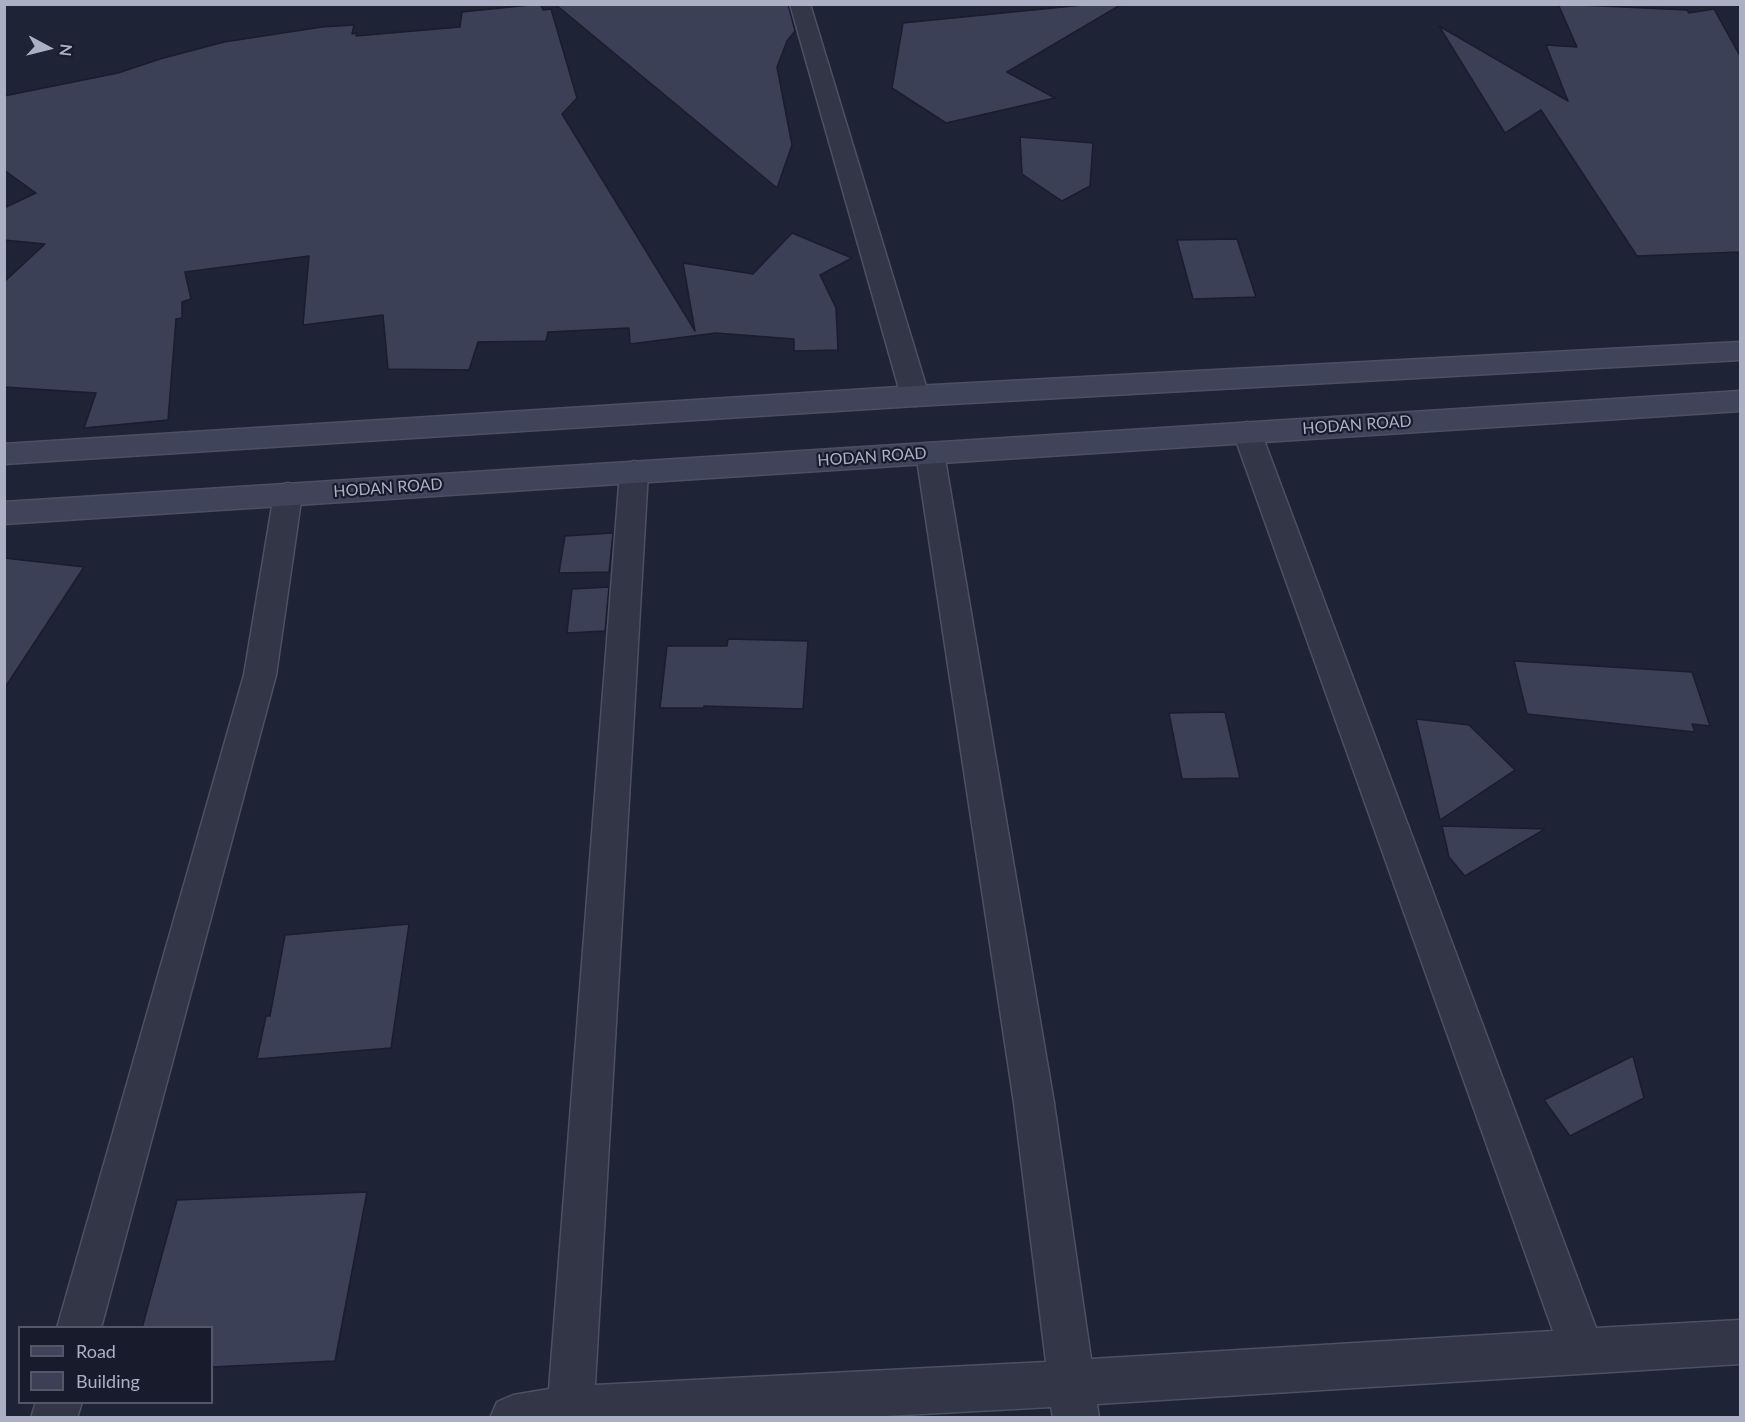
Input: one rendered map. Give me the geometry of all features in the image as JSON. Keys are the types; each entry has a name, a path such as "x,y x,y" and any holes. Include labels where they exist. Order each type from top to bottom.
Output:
{"main road":[{"path":"4,454 915,396 1740,351"},
{"name":"HODAN ROAD","path":"4,513 1740,400"}],"street":[{"path":"800,4 915,396"},
{"path":"1247,432 1582,1350"},
{"path":"930,453 1034,1103 1073,1400"},
{"path":"571,1409 634,472"},
{"path":"80,1326 260,675 288,494"},
{"path":"513,1418 571,1409 1073,1400 1582,1350 1740,1342"}],"building":[{"path":"540,4 543,10 551,9 577,98 562,114 695,331 683,263 753,274 792,233 852,258 820,275 836,308 838,350 794,351 794,339 716,333 630,344 629,328 548,332 546,341 478,342 469,370 388,369 383,315 303,325 309,256 185,272 191,299 182,302 182,318 176,319 168,420 84,428 96,393 4,387 4,282 45,244 4,240 4,208 36,193 4,170 4,96 118,73 224,42 322,27 354,25 352,34 357,33 356,36 460,27 462,12"},
{"path":"555,4 788,4 795,31 787,41 777,67 792,145 777,188"},
{"path":"1093,4 1122,4 1007,72 1055,98 946,123 892,88 903,23"},
{"path":"1558,4 1687,10 1689,13 1714,9 1740,56 1740,252 1637,256 1541,110 1505,133 1439,26 1568,101 1546,45 1577,47"},
{"path":"1020,137 1093,143 1090,186 1062,201 1022,174"},
{"path":"1237,239 1256,297 1193,299 1177,240"},
{"path":"613,533 609,572 559,573 565,536"},
{"path":"4,558 84,567 4,689"},
{"path":"609,587 605,631 567,633 572,589"},
{"path":"728,639 808,641 803,709 704,706 704,708 660,708 667,646 727,646"},
{"path":"1514,661 1692,672 1710,726 1692,724 1695,732 1527,714"},
{"path":"1225,712 1240,778 1182,779 1169,713"},
{"path":"1416,719 1469,725 1515,770 1440,820"},
{"path":"1442,826 1545,829 1465,876 1449,857"},
{"path":"409,924 391,1048 257,1059 266,1016 270,1016 285,935"},
{"path":"1633,1056 1644,1098 1570,1136 1544,1100"},
{"path":"367,1192 335,1361 213,1367 213,1326 143,1326 177,1200"}]}
